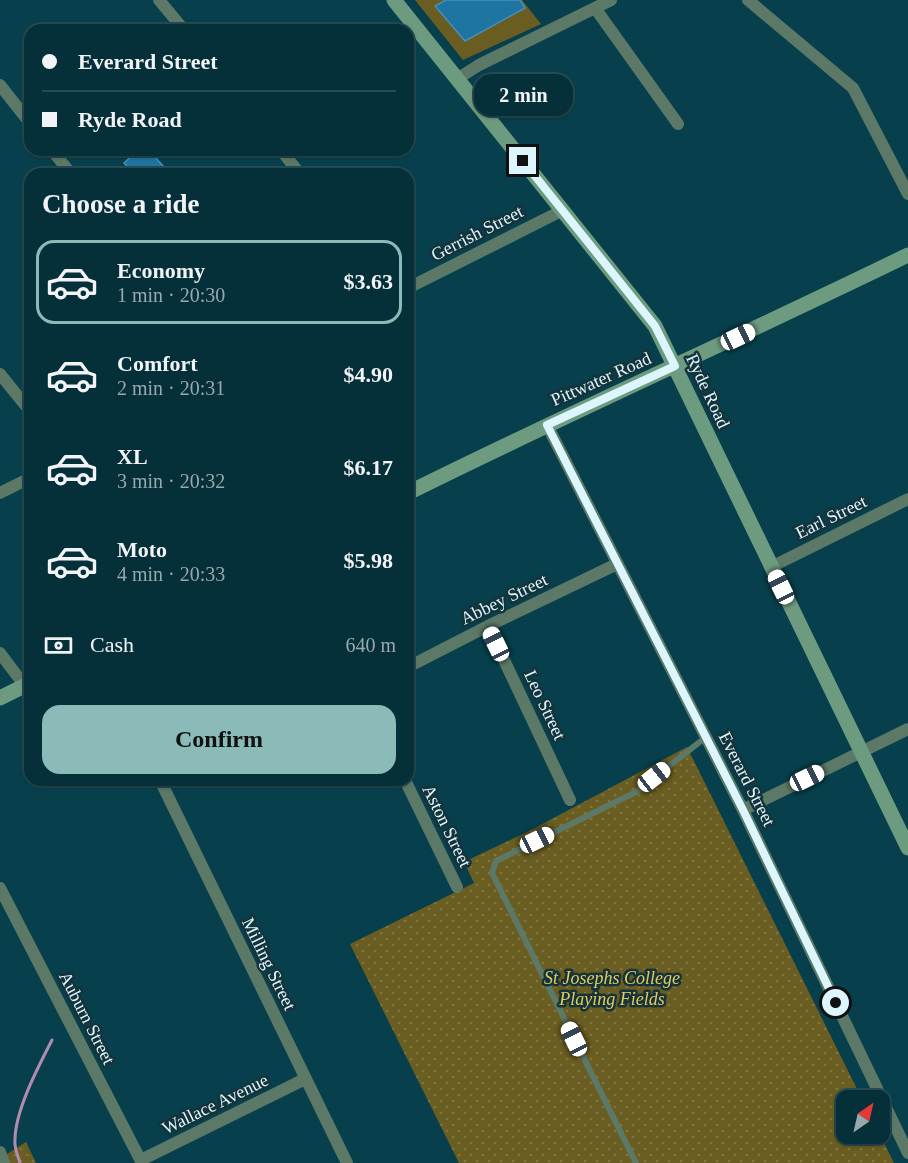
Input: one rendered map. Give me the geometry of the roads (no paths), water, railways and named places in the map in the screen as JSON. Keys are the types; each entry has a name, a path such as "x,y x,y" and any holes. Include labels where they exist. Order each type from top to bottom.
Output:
{"main road":[{"name":"Ryde Road","path":"394,0 413,24"},
{"name":"Ryde Road","path":"414,25 655,326 908,848"},
{"name":"Pittwater Road","path":"414,490 908,255"},
{"path":"0,698 24,686"}],"street":[{"path":"159,0 179,24"},
{"path":"457,79 479,65 611,0"},
{"path":"748,0 853,88 908,194"},
{"path":"595,8 678,124"},
{"path":"0,86 24,116"},
{"path":"57,156 66,168"},
{"path":"286,156 295,168"},
{"name":"Gerrish Street","path":"414,285 563,210"},
{"path":"0,374 24,404"},
{"name":"Everard Street","path":"547,425 743,810 908,1153"},
{"path":"0,494 24,481"},
{"name":"Earl Street","path":"771,567 908,499"},
{"name":"Abbey Street","path":"414,665 488,626 618,564"},
{"name":"Leo Street","path":"488,626 570,800"},
{"path":"0,653 24,680"},
{"path":"743,810 908,729"},
{"name":"Milling Street","path":"163,786 346,1163"},
{"name":"Aston Street","path":"408,786 457,887"},
{"name":"Auburn Street","path":"0,888 141,1162"},
{"name":"Wallace Avenue","path":"141,1162 305,1079"},
{"path":"0,1152 4,1163"}],"lane":[{"path":"636,1163 492,873 496,861 636,792 706,737"}],"waterway":[{"path":"20,1163 15,1143 19,1116 28,1089 52,1040"}],"park label":[{"name":"St Josephs College Playing Fields","path":"612,988"}]}
